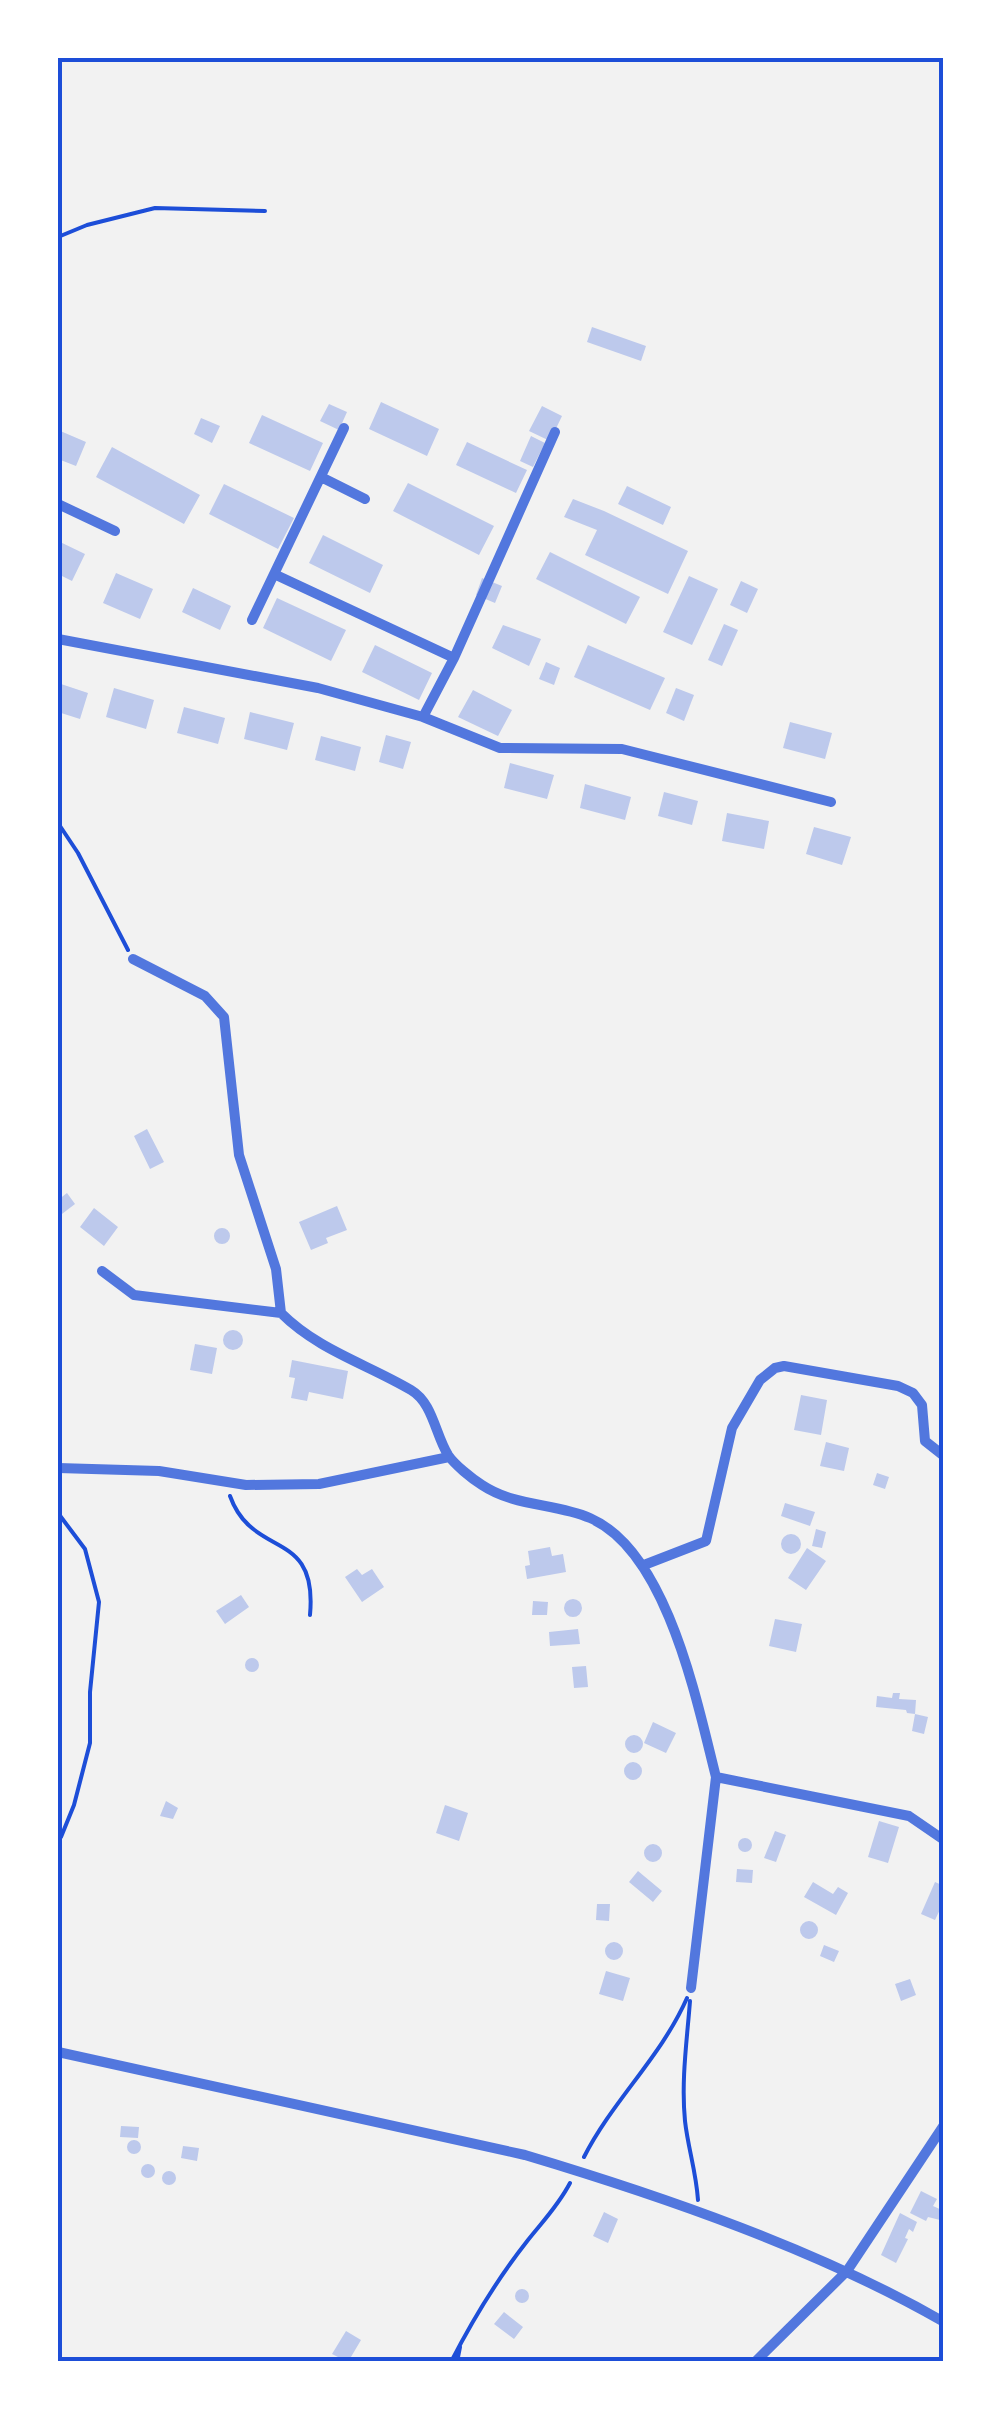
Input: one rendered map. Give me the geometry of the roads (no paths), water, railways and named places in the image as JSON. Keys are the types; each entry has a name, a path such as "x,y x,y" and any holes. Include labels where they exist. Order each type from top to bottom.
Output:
{"street":[{"path":"252,620 344,428"},
{"path":"423,717 454,658 555,432"},
{"path":"321,477 365,499"},
{"path":"58,504 114,531"},
{"path":"274,574 454,658"},
{"path":"58,639 318,688 423,717 500,748 622,749 831,802"},
{"path":"133,959 205,996 224,1017 239,1155 276,1270 281,1312"},
{"path":"102,1270 134,1295 281,1312 310,1339 420,1396 449,1457 482,1485 514,1501 590,1518 610,1531 644,1565 690,1674 716,1777 691,1988"},
{"path":"644,1565 706,1541 732,1428 760,1380 775,1368 784,1366 905,1389 922,1405 925,1440 944,1456"},
{"path":"58,1468 160,1471 224,1482 319,1484 449,1457"},
{"path":"716,1777 909,1816 944,1840"},
{"path":"58,2052 524,2155 577,2171 847,2272 944,2322"},
{"path":"755,2362 847,2272 944,2125"}]}
